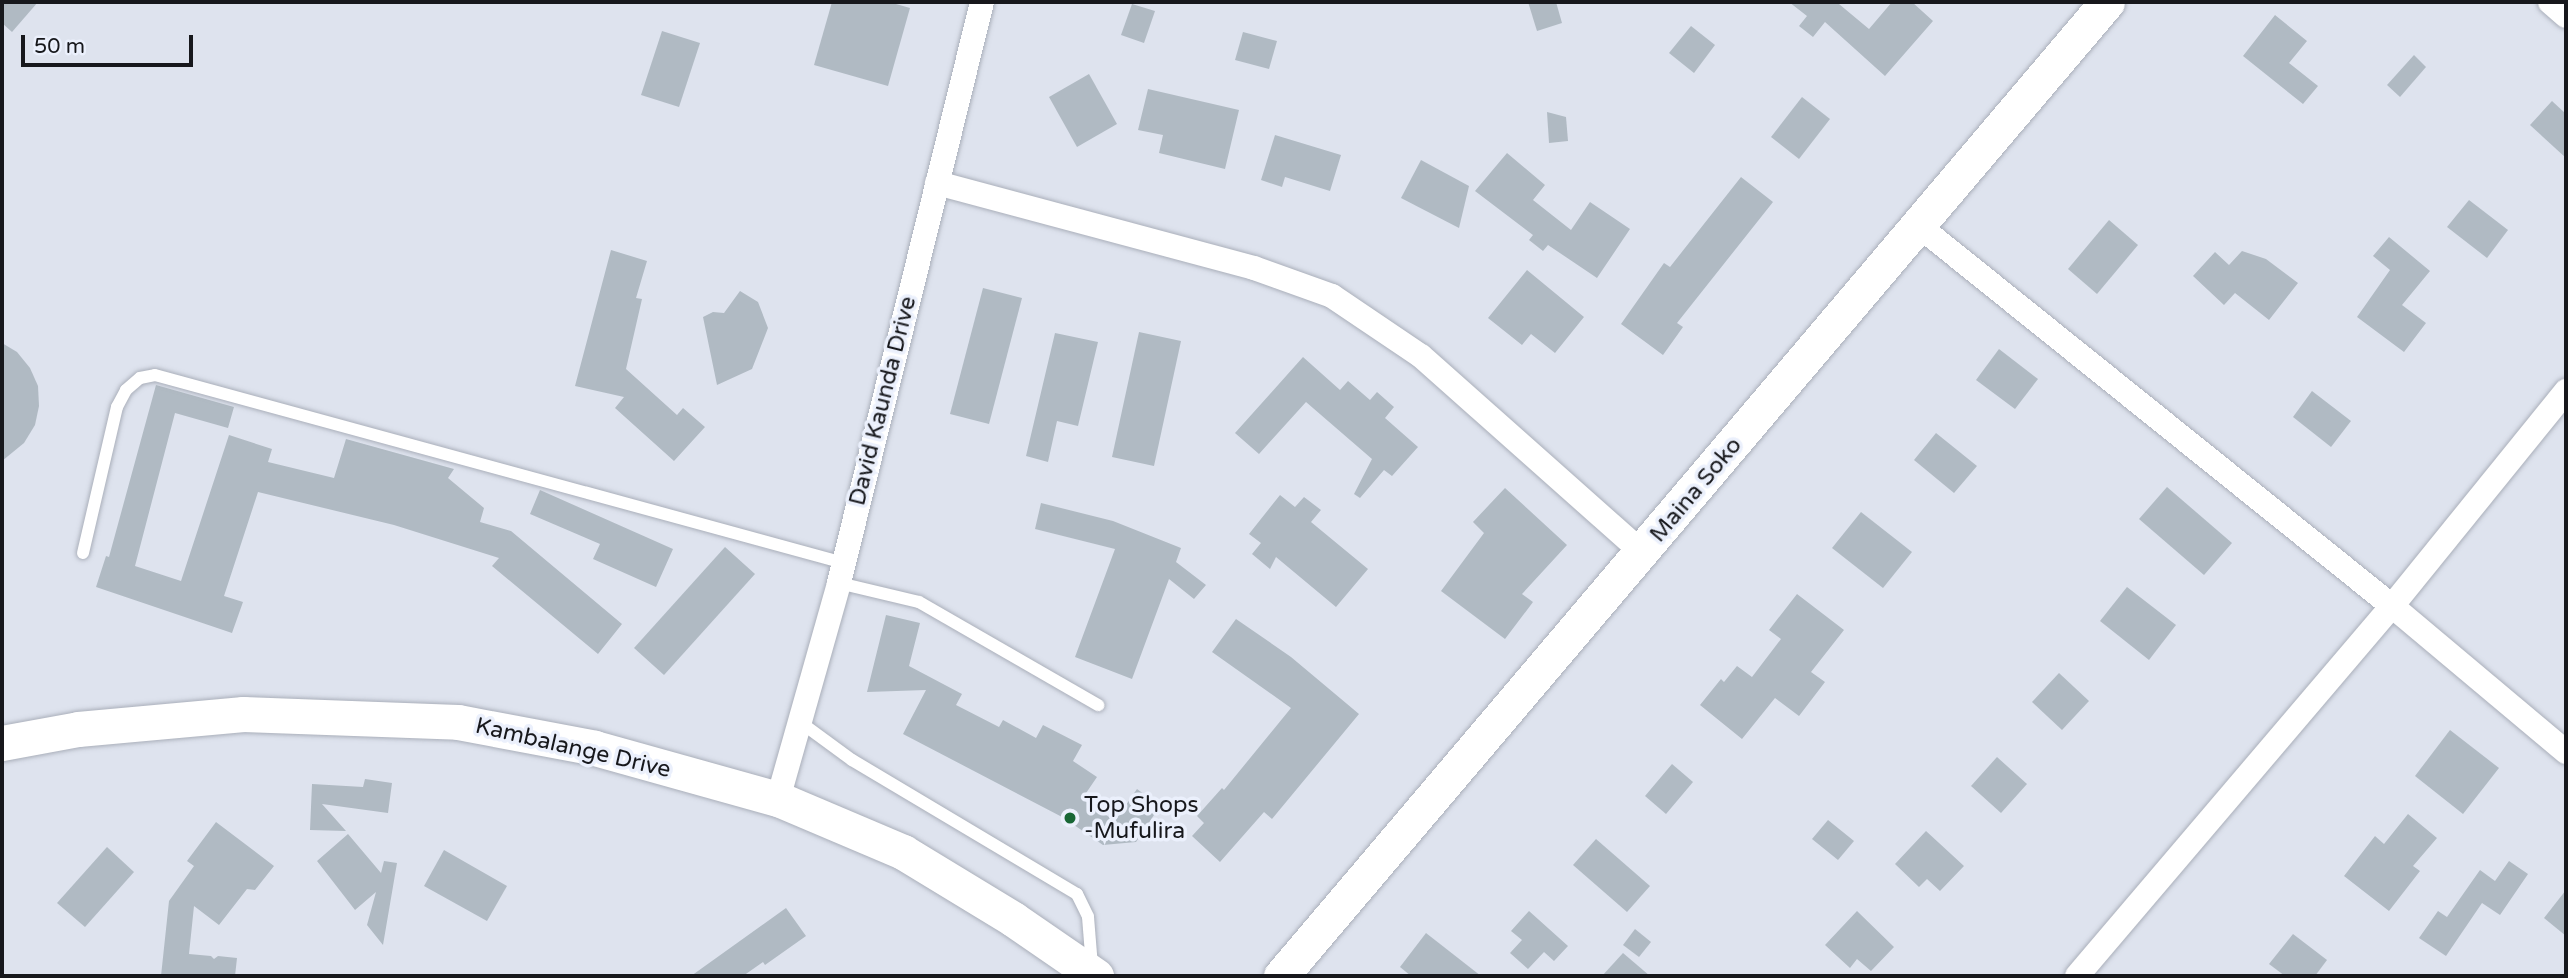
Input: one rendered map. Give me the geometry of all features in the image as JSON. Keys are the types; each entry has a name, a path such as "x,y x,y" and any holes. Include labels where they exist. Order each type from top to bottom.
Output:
{"street":[{"name":"David Kaunda Drive","path":"778,799 841,573 982,2"},
{"name":"Maina Soko","path":"1281,976 1643,553 2107,2"},
{"path":"2550,2 2566,16"},
{"path":"937,183 1254,268 1332,296 1421,356 1643,553"},
{"path":"1919,226 2392,606 2566,752"},
{"path":"2077,976 2392,606 2566,391"},
{"name":"Kambalange Drive","path":"2,743 78,729 243,714 458,722 595,748 778,799 903,852 1013,919 1094,975"}],"lane":[{"path":"83,553 117,407 127,390 140,378 155,375 841,573 919,602 1098,705"},
{"path":"800,722 852,760 1077,894 1088,917 1094,975"}],"building":[{"path":"2,2 38,2 12,32 2,23"},
{"path":"832,2 889,2 910,8 888,86 814,65"},
{"path":"1528,2 1556,2 1562,23 1537,31"},
{"path":"1789,2 1841,2 1839,4 1869,29 1892,2 1912,2 1933,21 1885,76 1825,22 1813,37 1799,26 1807,16"},
{"path":"1132,4 1155,11 1144,43 1121,35"},
{"path":"2275,15 2307,41 2289,63 2318,86 2303,104 2243,56"},
{"path":"1691,26 1715,45 1694,73 1669,53"},
{"path":"662,31 700,43 679,107 641,95"},
{"path":"1243,32 1277,41 1269,69 1235,60"},
{"path":"2414,55 2426,67 2400,97 2387,85"},
{"path":"1089,74 1117,124 1077,147 1049,97"},
{"path":"1148,89 1239,110 1225,169 1159,153 1163,135 1138,130"},
{"path":"1802,97 1830,119 1799,159 1771,137"},
{"path":"2552,101 2566,114 2566,158 2530,125"},
{"path":"1547,112 1566,117 1568,141 1549,143"},
{"path":"1275,135 1341,155 1330,191 1285,177 1282,187 1261,180"},
{"path":"1507,153 1545,185 1533,200 1571,230 1590,202 1630,229 1597,278 1548,245 1543,251 1529,240 1533,235 1475,191"},
{"path":"1421,160 1469,186 1459,228 1401,198"},
{"path":"1741,177 1773,202 1677,323 1683,327 1663,355 1621,324 1664,263 1670,267"},
{"path":"2469,200 2508,230 2487,258 2447,227"},
{"path":"2109,220 2138,245 2097,294 2068,269"},
{"path":"2389,237 2430,271 2402,305 2426,323 2404,352 2357,317 2390,270 2373,256"},
{"path":"611,250 647,261 636,298 642,299 626,369 677,415 683,408 705,427 674,461 615,408 624,397 575,386"},
{"path":"2242,251 2266,259 2298,283 2269,320 2235,293 2224,305 2193,276 2215,252 2229,265"},
{"path":"1527,270 1584,317 1555,353 1531,334 1522,345 1488,318"},
{"path":"983,288 1022,298 989,424 950,414"},
{"path":"740,291 758,302 768,328 752,369 717,385 703,317 713,312 724,313"},
{"path":"1139,332 1181,341 1154,466 1112,457"},
{"path":"1055,333 1098,342 1078,426 1057,421 1048,462 1026,456"},
{"path":"2,343 17,352 30,368 38,386 39,406 35,425 24,443 2,461"},
{"path":"1999,349 2038,379 2015,409 1976,380"},
{"path":"1303,357 1340,390 1348,381 1370,400 1377,392 1394,407 1385,418 1418,447 1392,476 1384,470 1360,498 1354,494 1372,459 1306,402 1259,454 1235,433"},
{"path":"156,385 234,407 228,428 175,413 135,566 181,581 229,435 272,449 268,462 334,478 346,439 454,469 448,478 484,508 480,522 511,531 622,624 598,654 492,566 499,558 394,525 258,492 224,596 243,602 232,633 96,587 106,556 109,557"},
{"path":"2312,391 2351,421 2331,447 2293,417"},
{"path":"1936,433 1977,466 1954,493 1914,460"},
{"path":"2167,487 2232,543 2204,575 2139,519"},
{"path":"1505,488 1567,545 1522,594 1533,602 1505,639 1441,591 1484,533 1473,522"},
{"path":"540,490 673,549 656,587 593,559 600,544 530,514"},
{"path":"1280,495 1295,507 1304,497 1321,510 1311,522 1368,569 1336,607 1276,557 1270,569 1252,554 1261,543 1249,534"},
{"path":"1041,503 1113,521 1181,548 1176,562 1206,585 1194,599 1169,579 1132,679 1075,657 1115,549 1035,529"},
{"path":"1861,512 1912,552 1883,588 1832,548"},
{"path":"725,547 755,574 664,675 634,648"},
{"path":"2127,587 2176,625 2149,660 2100,621"},
{"path":"1797,594 1844,630 1811,672 1825,682 1799,716 1775,698 1742,739 1700,705 1721,679 1724,682 1737,666 1752,677 1781,639 1769,630"},
{"path":"886,615 920,623 909,666 962,694 956,705 999,727 1003,720 1036,738 1043,725 1082,745 1073,761 1097,777 1082,799 1115,821 1137,789 1160,806 1136,842 1103,845 1064,818 903,734 926,690 867,692"},
{"path":"1236,619 1291,657 1359,714 1272,819 1264,812 1220,862 1192,836 1204,823 1197,816 1222,788 1224,790 1291,708 1212,652"},
{"path":"2059,673 2089,701 2062,730 2032,702"},
{"path":"2450,730 2499,768 2463,814 2415,776"},
{"path":"1997,757 2027,784 2001,813 1971,786"},
{"path":"1672,764 1693,782 1666,814 1645,796"},
{"path":"365,779 392,783 388,813 322,804 346,831 310,830 312,784 363,787"},
{"path":"2408,814 2437,838 2413,866 2420,871 2389,911 2344,876 2375,836 2384,844"},
{"path":"1828,820 1854,841 1838,860 1812,839"},
{"path":"216,822 274,866 255,890 247,889 219,925 194,906 189,954 211,956 214,959 218,956 237,958 235,976 161,976 169,901 194,866 187,861"},
{"path":"1926,831 1964,866 1940,891 1927,879 1919,887 1895,864"},
{"path":"348,834 381,873 384,861 397,863 383,945 367,925 376,892 355,910 317,861"},
{"path":"1596,839 1650,886 1627,912 1573,865"},
{"path":"107,847 134,872 85,927 57,903"},
{"path":"444,850 507,886 487,921 424,886"},
{"path":"2509,861 2528,874 2500,915 2482,903 2446,956 2419,938 2438,911 2447,917 2480,870 2495,881"},
{"path":"2566,890 2566,936 2544,918"},
{"path":"786,908 806,936 765,965 763,962 743,976 691,976"},
{"path":"1529,911 1568,946 1554,961 1544,952 1528,969 1510,953 1522,940 1511,931"},
{"path":"1857,911 1894,947 1871,971 1857,959 1850,968 1825,945"},
{"path":"1635,929 1651,942 1639,957 1623,945"},
{"path":"1426,933 1481,976 1411,976 1400,967"},
{"path":"2293,934 2327,960 2315,976 2285,976 2269,964"},
{"path":"1623,953 1650,976 1602,976"}],"place":[{"name":"Top Shops -Mufulira","path":"1070,818"}]}
